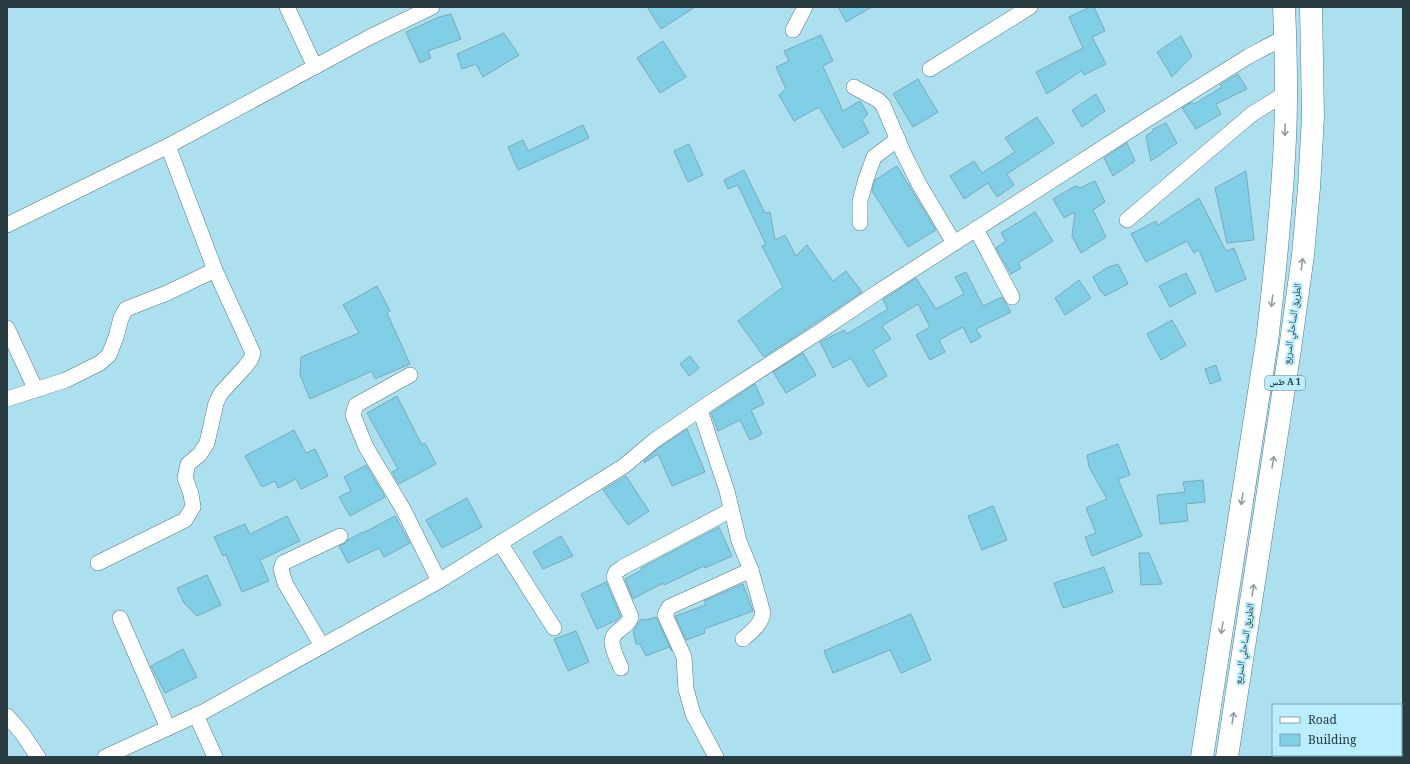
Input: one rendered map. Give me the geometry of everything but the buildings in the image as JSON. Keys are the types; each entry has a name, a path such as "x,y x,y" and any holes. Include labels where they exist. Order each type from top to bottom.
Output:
{"highway":[{"name":"طس A 1","path":"1202,757 1269,326 1280,227 1286,93 1284,7"},
{"name":"الطريق الساحلي السريع","path":"1228,757 1303,255 1313,116 1311,7"}],"street":[{"path":"287,7 315,67"},
{"path":"7,225 168,146 370,37 432,7"},
{"path":"793,30 805,7"},
{"path":"930,69 1030,7"},
{"path":"105,757 196,715 438,581 624,466 655,440 954,243 1210,80 1249,56 1285,37"},
{"path":"854,87 883,104 919,184 954,243"},
{"path":"1127,220 1252,114 1286,93"},
{"path":"860,223 860,201 874,157 898,139"},
{"path":"98,563 186,520 192,507 191,494 185,478 188,464 200,454 207,443 216,403 221,393 245,367 251,359 253,353 215,270 168,146"},
{"path":"976,229 1012,297"},
{"path":"7,399 66,380 100,363 109,355 121,318 126,310 167,293 215,270"},
{"path":"7,328 36,390"},
{"path":"410,375 356,406 353,414 366,447 403,509 438,581"},
{"path":"700,410 726,491 739,541 751,570 763,613 759,624 743,639"},
{"path":"621,668 612,640 615,634 630,622 631,617 614,577 616,572 731,510"},
{"path":"322,646 285,583 281,569 283,563 340,536"},
{"path":"500,543 554,628"},
{"path":"716,757 693,714 686,689 684,657 665,615 669,607 751,570"},
{"path":"120,618 168,728"},
{"path":"196,715 215,757"},
{"path":"7,716 22,733 38,757"}]}
